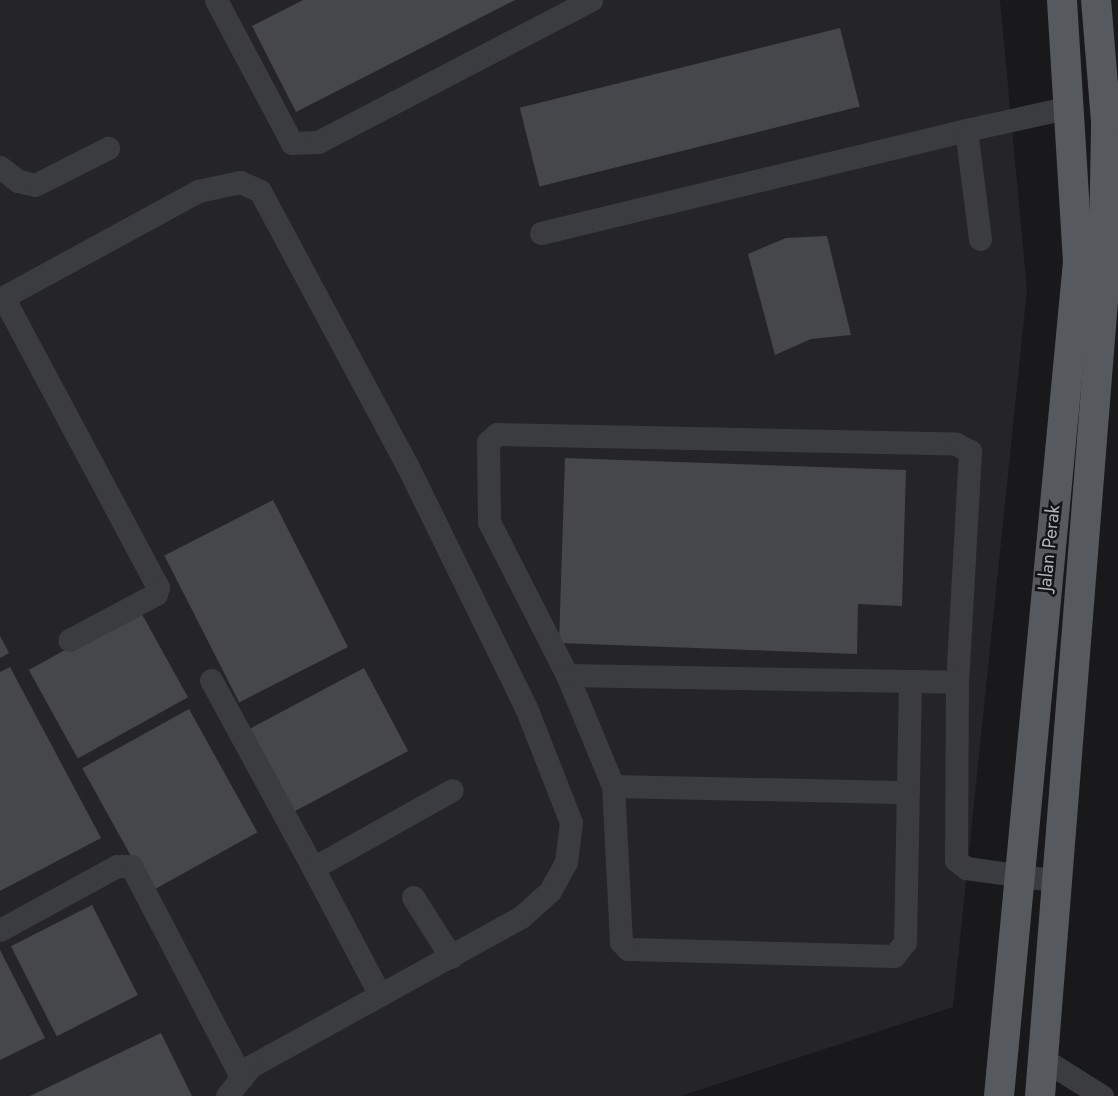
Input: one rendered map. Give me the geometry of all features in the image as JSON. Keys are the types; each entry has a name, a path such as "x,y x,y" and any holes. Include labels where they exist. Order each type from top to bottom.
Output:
{"main road":[{"name":"Jalan Perak","path":"1000,1088 1017,875 1077,261 1066,108 1062,0"},
{"name":"Jalan Perak","path":"1040,1096 1103,300 1106,121 1096,0"},
{"path":"1000,1088 1023,1070 1044,1045"}],"street":[{"path":"216,0 292,143 318,142 591,0"},
{"path":"541,233 1066,108"},
{"path":"966,130 980,239"},
{"path":"0,167 18,181 35,185 108,148"},
{"path":"69,640 156,594 158,587 1,298 198,191 240,183 260,191 413,477 527,710 572,822 566,862 550,891 521,917 251,1066 227,1096"},
{"path":"910,681 905,942 894,956 628,949 621,942 613,786 567,675 489,522 488,442 497,434 956,444 970,450 957,682 956,860 966,868 1058,881"},
{"path":"567,675 957,682"},
{"path":"211,680 380,995"},
{"path":"613,786 908,792"},
{"path":"313,868 452,790"},
{"path":"0,930 117,866 131,866 242,1078"},
{"path":"413,897 451,957"},
{"path":"1044,1045 1102,1096"}],"shaded area":[{"path":"0,0 1000,0 1027,290 953,1007 681,1096 0,1096"}],"building":[{"path":"303,0 515,0 296,112 252,26"},
{"path":"840,28 860,107 539,186 520,108"},
{"path":"827,236 851,335 811,339 775,355 748,254 786,238"},
{"path":"565,458 906,470 902,606 858,604 857,654 559,643"},
{"path":"273,500 348,647 239,702 164,555"},
{"path":"139,609 188,697 78,758 29,670"},
{"path":"0,636 9,653 0,658"},
{"path":"10,667 101,838 0,891 0,672"},
{"path":"364,668 408,751 294,812 250,729"},
{"path":"189,709 257,832 151,891 82,768"},
{"path":"92,905 138,995 57,1036 11,946"},
{"path":"0,950 45,1038 0,1060"},
{"path":"161,1033 192,1096 30,1096"}]}
